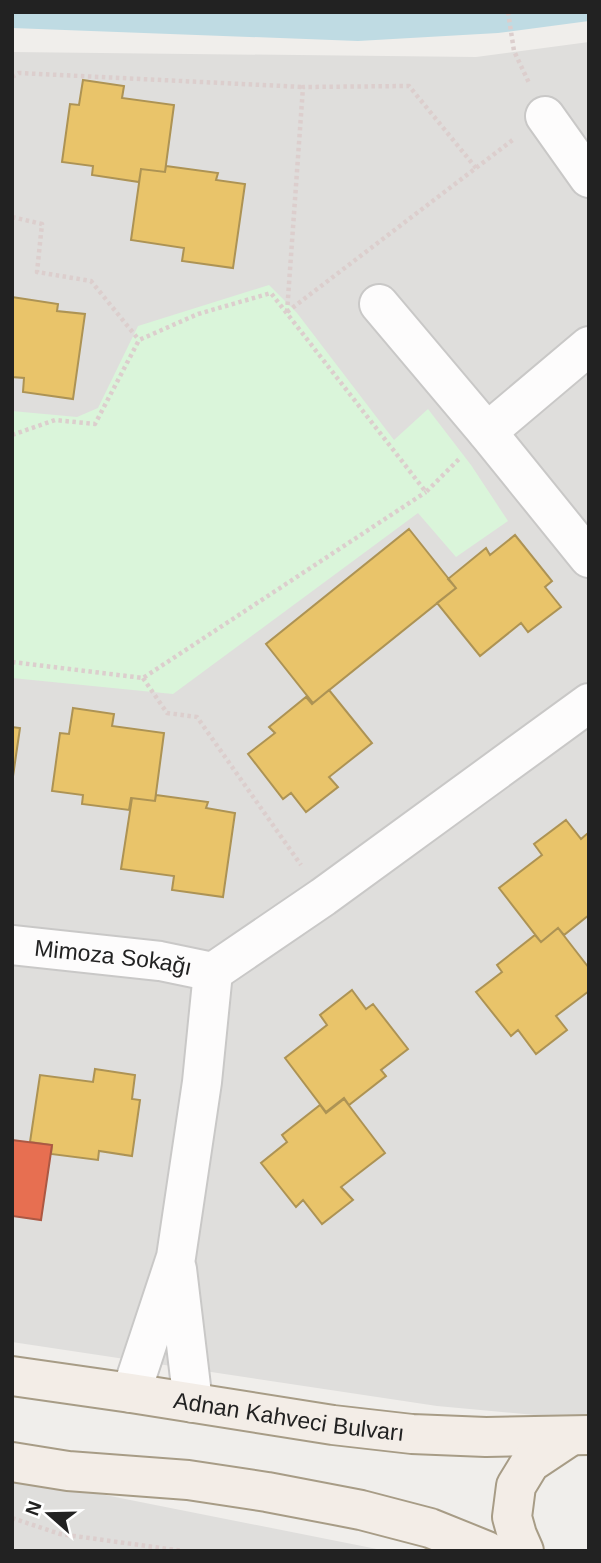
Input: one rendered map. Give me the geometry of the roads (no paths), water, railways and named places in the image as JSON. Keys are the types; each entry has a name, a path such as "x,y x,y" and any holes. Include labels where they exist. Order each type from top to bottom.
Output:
{"main road":[{"name":"Adnan Kahveci Bulvarı","path":"12,1376 333,1425 412,1434 486,1437 582,1432"},
{"path":"524,1551 512,1517 516,1486 530,1463 582,1432"},
{"path":"12,1462 68,1471 188,1479 267,1492 361,1510 430,1528 487,1551"}],"street":[{"path":"545,116 589,178"},
{"path":"379,304 589,558"},
{"path":"487,432 589,346"},
{"path":"131,1393 176,1257 202,1082 213,972 324,897 589,703"},
{"name":"Mimoza Sokağı","path":"12,945 160,961 213,972"},
{"path":"176,1257 193,1403"}],"water":[{"path":"12,12 589,12 589,21 498,33 358,41 12,28"}]}
